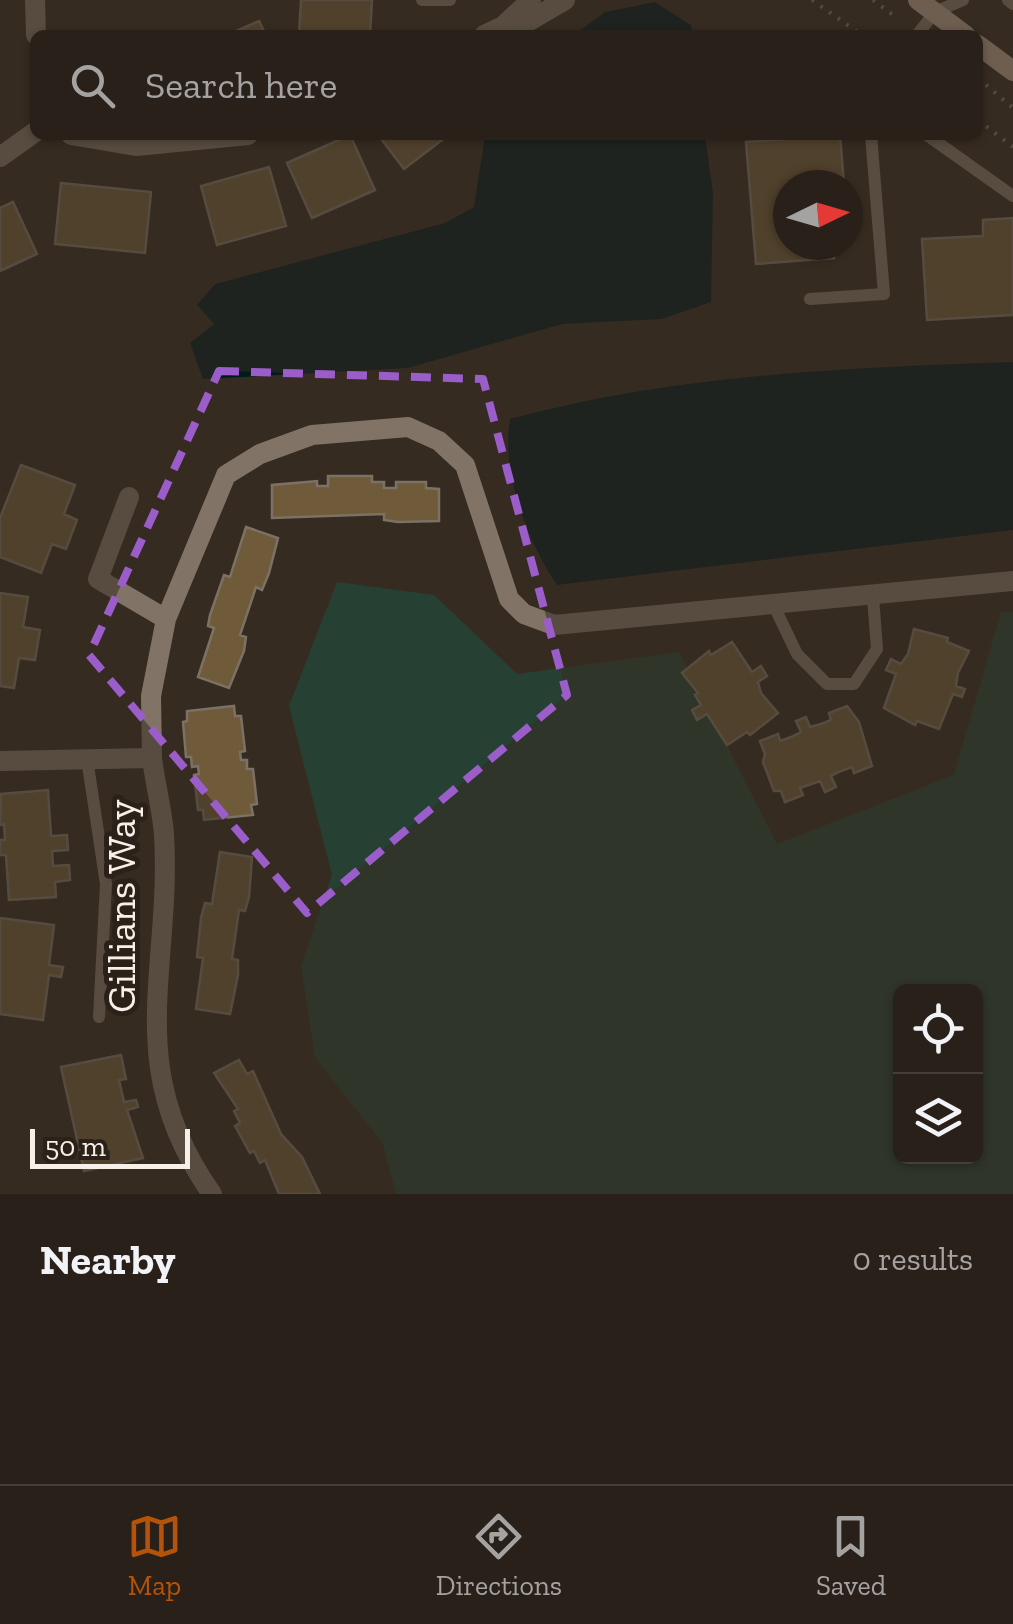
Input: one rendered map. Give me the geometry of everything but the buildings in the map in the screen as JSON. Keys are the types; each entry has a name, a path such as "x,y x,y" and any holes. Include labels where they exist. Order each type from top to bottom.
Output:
{"main road":[{"path":"927,6 958,30"},
{"path":"983,49 1013,71"}],"street":[{"path":"35,0 36,30"},
{"path":"493,30 531,0"},
{"path":"493,30 524,24 565,0"},
{"path":"0,157 30,136"},
{"path":"101,140 136,146 197,140"},
{"path":"152,758 152,696 166,619 226,475 260,454 312,436 408,427 439,441 465,465 509,600 524,614 554,625 1013,581"},
{"path":"129,498 98,578 166,619"},
{"name":"Gillians Way","path":"0,761 152,758 164,835 154,1004 162,1095 212,1194"}],"lane":[{"path":"422,0 450,0"},
{"path":"920,30 927,6 963,0"},
{"path":"810,300 884,294 871,140"},
{"path":"934,140 1013,196"},
{"path":"774,606 797,654 826,684 854,684 877,650 873,597"},
{"path":"87,759 106,884 99,1017"}],"path":[{"path":"812,0 855,30"},
{"path":"873,0 897,18"},
{"path":"983,82 1013,108"},
{"path":"983,124 1013,147"}],"highlighted area":[{"path":"219,371 483,379 567,695 307,913 89,655"}],"green space":[{"path":"337,582 434,595 517,674 679,652 777,844 954,775 1001,612 1013,612 1013,1194 396,1194 383,1144 315,1057 301,966 332,875 289,706"}],"water":[{"path":"655,2 691,25 692,30 581,30 605,12"},
{"path":"484,140 706,140 713,193 711,302 662,319 562,324 408,368 203,379 190,343 214,324 197,305 215,284 445,223 474,207"},
{"path":"1013,362 1013,530 557,585 536,548 513,484 510,419 634,392 697,383 823,371"}]}
